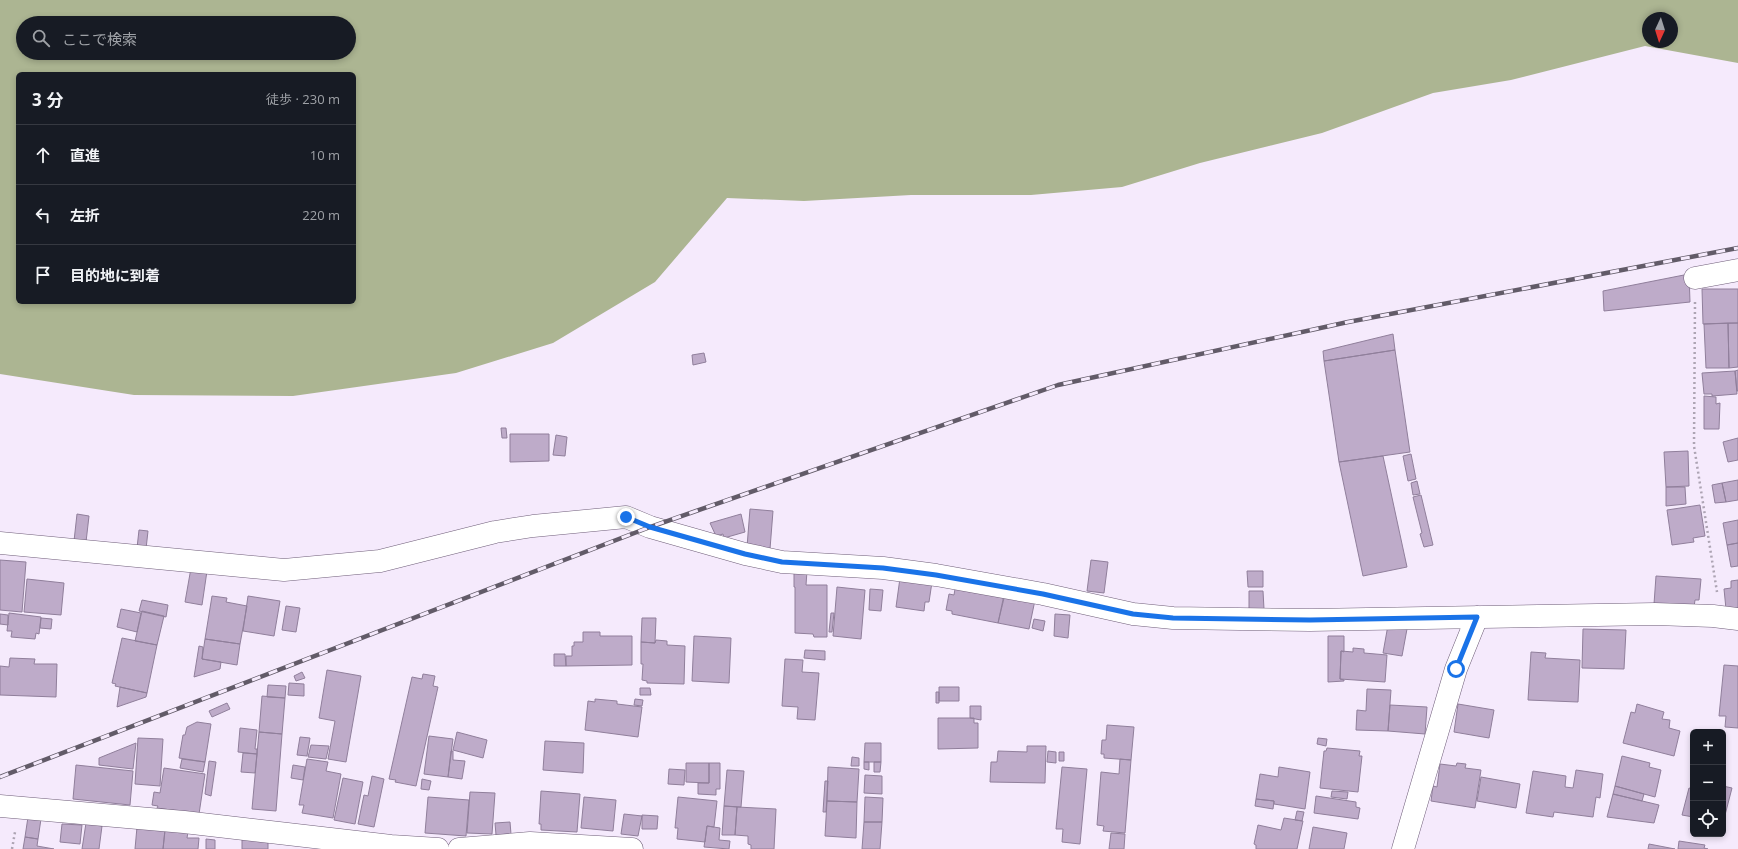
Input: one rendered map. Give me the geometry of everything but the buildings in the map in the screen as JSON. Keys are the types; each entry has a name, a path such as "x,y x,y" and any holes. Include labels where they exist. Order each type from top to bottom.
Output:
{"street":[{"path":"1695,278 1738,270"},
{"path":"0,543 284,570 380,561 495,532 533,526 626,517 650,527 745,554 774,560 883,568 936,575 1043,594 1133,614 1173,618 1295,620 1655,614 1713,616 1738,619"},
{"path":"1403,849 1456,669 1477,617"},
{"path":"0,806 184,822 391,846 438,849"},
{"path":"459,849 530,843 632,849"}],"path":[{"path":"1695,278 1694,446 1717,592 1713,616"}],"green space":[{"path":"0,0 1738,0 1738,63 1656,48 1678,48 1678,12 1642,12 1642,47 1511,80 1433,93 1322,133 1200,163 1122,187 1031,195 911,195 804,201 727,198 655,282 553,343 456,373 293,396 134,395 0,374"}],"railway":[{"path":"0,777 650,527 1058,385 1348,322 1738,248"}],"route":[{"path":"626,517 650,527 745,554 782,562 883,568 936,575 1043,594 1133,614 1173,618 1310,620 1477,617 1456,669"}]}
